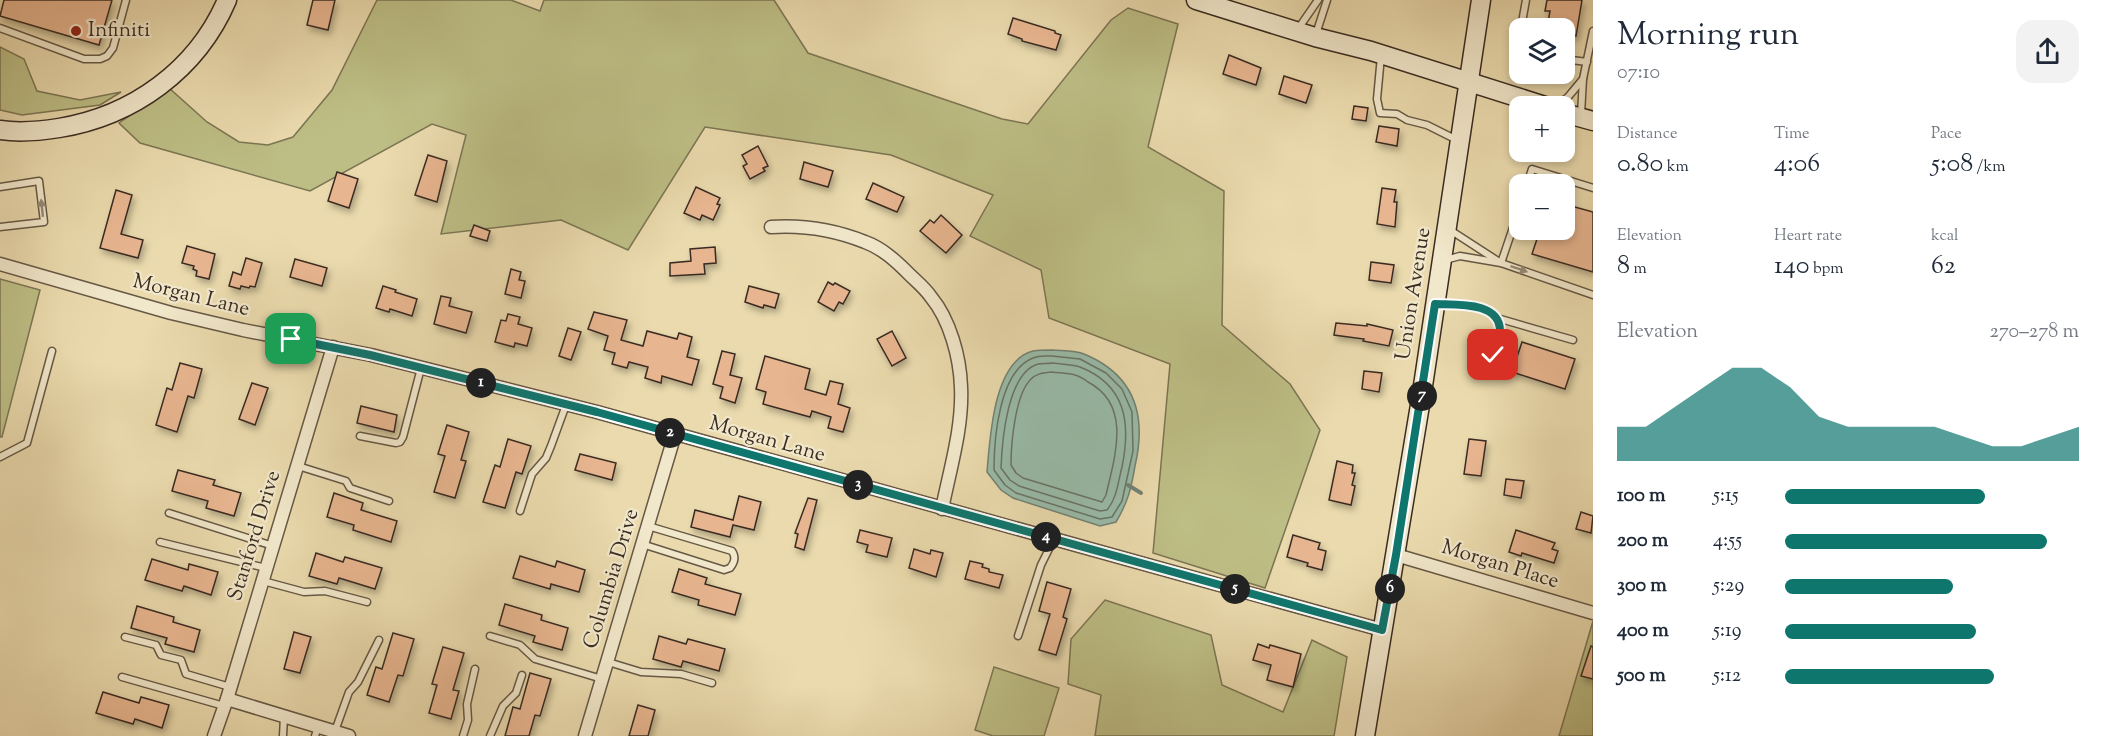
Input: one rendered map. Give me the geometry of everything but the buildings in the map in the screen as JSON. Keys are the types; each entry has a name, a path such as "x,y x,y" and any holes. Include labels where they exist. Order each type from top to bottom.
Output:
{"street":[{"path":"0,130 39,131 70,126 102,118 127,106 161,86 188,61 201,45 227,0"},
{"name":"Union Avenue","path":"1365,736 1396,555 1481,0"},
{"path":"1200,2 1382,55 1512,96"},
{"path":"771,227 828,230 866,242 883,251 901,266 932,298 949,329 961,388 957,440 942,508"},
{"name":"Morgan Lane","path":"0,264 171,313 243,330 333,347 566,405 1382,630"},
{"name":"Stanford Drive","path":"214,736 333,347"},
{"name":"Columbia Drive","path":"585,736 675,434"},
{"name":"Morgan Place","path":"1396,555 1593,613"},
{"path":"227,698 284,717 316,731 335,732 349,736"}],"lane":[{"path":"0,28 84,59 100,59 107,56 113,48 126,0"},
{"path":"1296,31 1318,0"},
{"path":"1315,37 1327,0"},
{"path":"1523,18 1526,0"},
{"path":"1579,117 1583,79 1593,31"},
{"path":"1382,55 1377,99 1380,113 1397,114 1407,120 1427,125 1459,141"},
{"path":"1575,60 1587,62"},
{"path":"1569,96 1583,79"},
{"path":"1530,174 1532,169 1548,174"},
{"path":"0,187 39,181 44,222 0,227"},
{"path":"1575,182 1593,188"},
{"path":"1447,228 1501,263"},
{"path":"1501,263 1509,239"},
{"path":"1442,261 1460,256 1501,263 1593,295"},
{"path":"1435,304 1470,306 1488,311 1497,318 1573,340"},
{"path":"1493,355 1500,332 1497,318"},
{"path":"0,457 27,443 52,351"},
{"path":"360,436 400,442 421,368"},
{"path":"520,511 532,474 546,458 566,405"},
{"path":"297,465 346,481 350,488 389,501"},
{"path":"169,513 273,546"},
{"path":"642,544 724,570 734,564 735,556 732,551 648,526"},
{"path":"1018,636 1041,566 1054,539"},
{"path":"160,542 264,574 303,592 325,591 367,602"},
{"path":"490,636 520,645 535,659 602,679"},
{"path":"125,637 156,645 161,655 181,660 186,674 227,698"},
{"path":"335,732 349,692 358,682 379,640"},
{"path":"608,662 641,672 681,674 712,683"},
{"path":"463,736 468,720 467,704 475,669"},
{"path":"490,736 503,706 516,693 522,675"},
{"path":"122,678 227,698"},
{"path":"283,736 284,717"}],"green space":[{"path":"377,0 511,0 540,11 544,0 774,0 808,53 1002,119 1028,124 1111,20 1128,8 1178,24 1148,147 1224,191 1222,325 1290,384 1320,430 1265,588 1153,553 1170,364 1049,318 1041,270 970,236 993,195 891,155 705,127 628,250 561,220 441,234 466,135 432,124 310,191 140,143 119,123 169,88 207,122 239,142 268,145 293,137 332,90"},
{"path":"0,47 24,59 37,91 80,100 121,92 100,105 22,115 0,110"},
{"path":"0,279 40,290 2,437 0,437"},
{"path":"1105,600 1211,635 1222,685 1283,712 1312,640 1347,657 1334,736 1095,736 1101,695 1068,684 1071,639"},
{"path":"1593,621 1593,736 1559,736"},
{"path":"994,667 1059,688 1044,736 993,736 975,730"}],"water":[{"path":"1033,351 1073,351 1101,363 1126,385 1133,399 1138,414 1138,447 1132,482 1116,522 1100,526 1013,498 1001,490 987,472 996,403 1009,369 1020,358"}],"waterway":[{"path":"1128,485 1141,493"}],"place":[{"name":"Infiniti","path":"76,31"}],"route":[{"path":"291,339 370,355 597,412 1382,630 1435,304 1470,306 1488,311 1497,318 1500,332 1493,355"}]}
